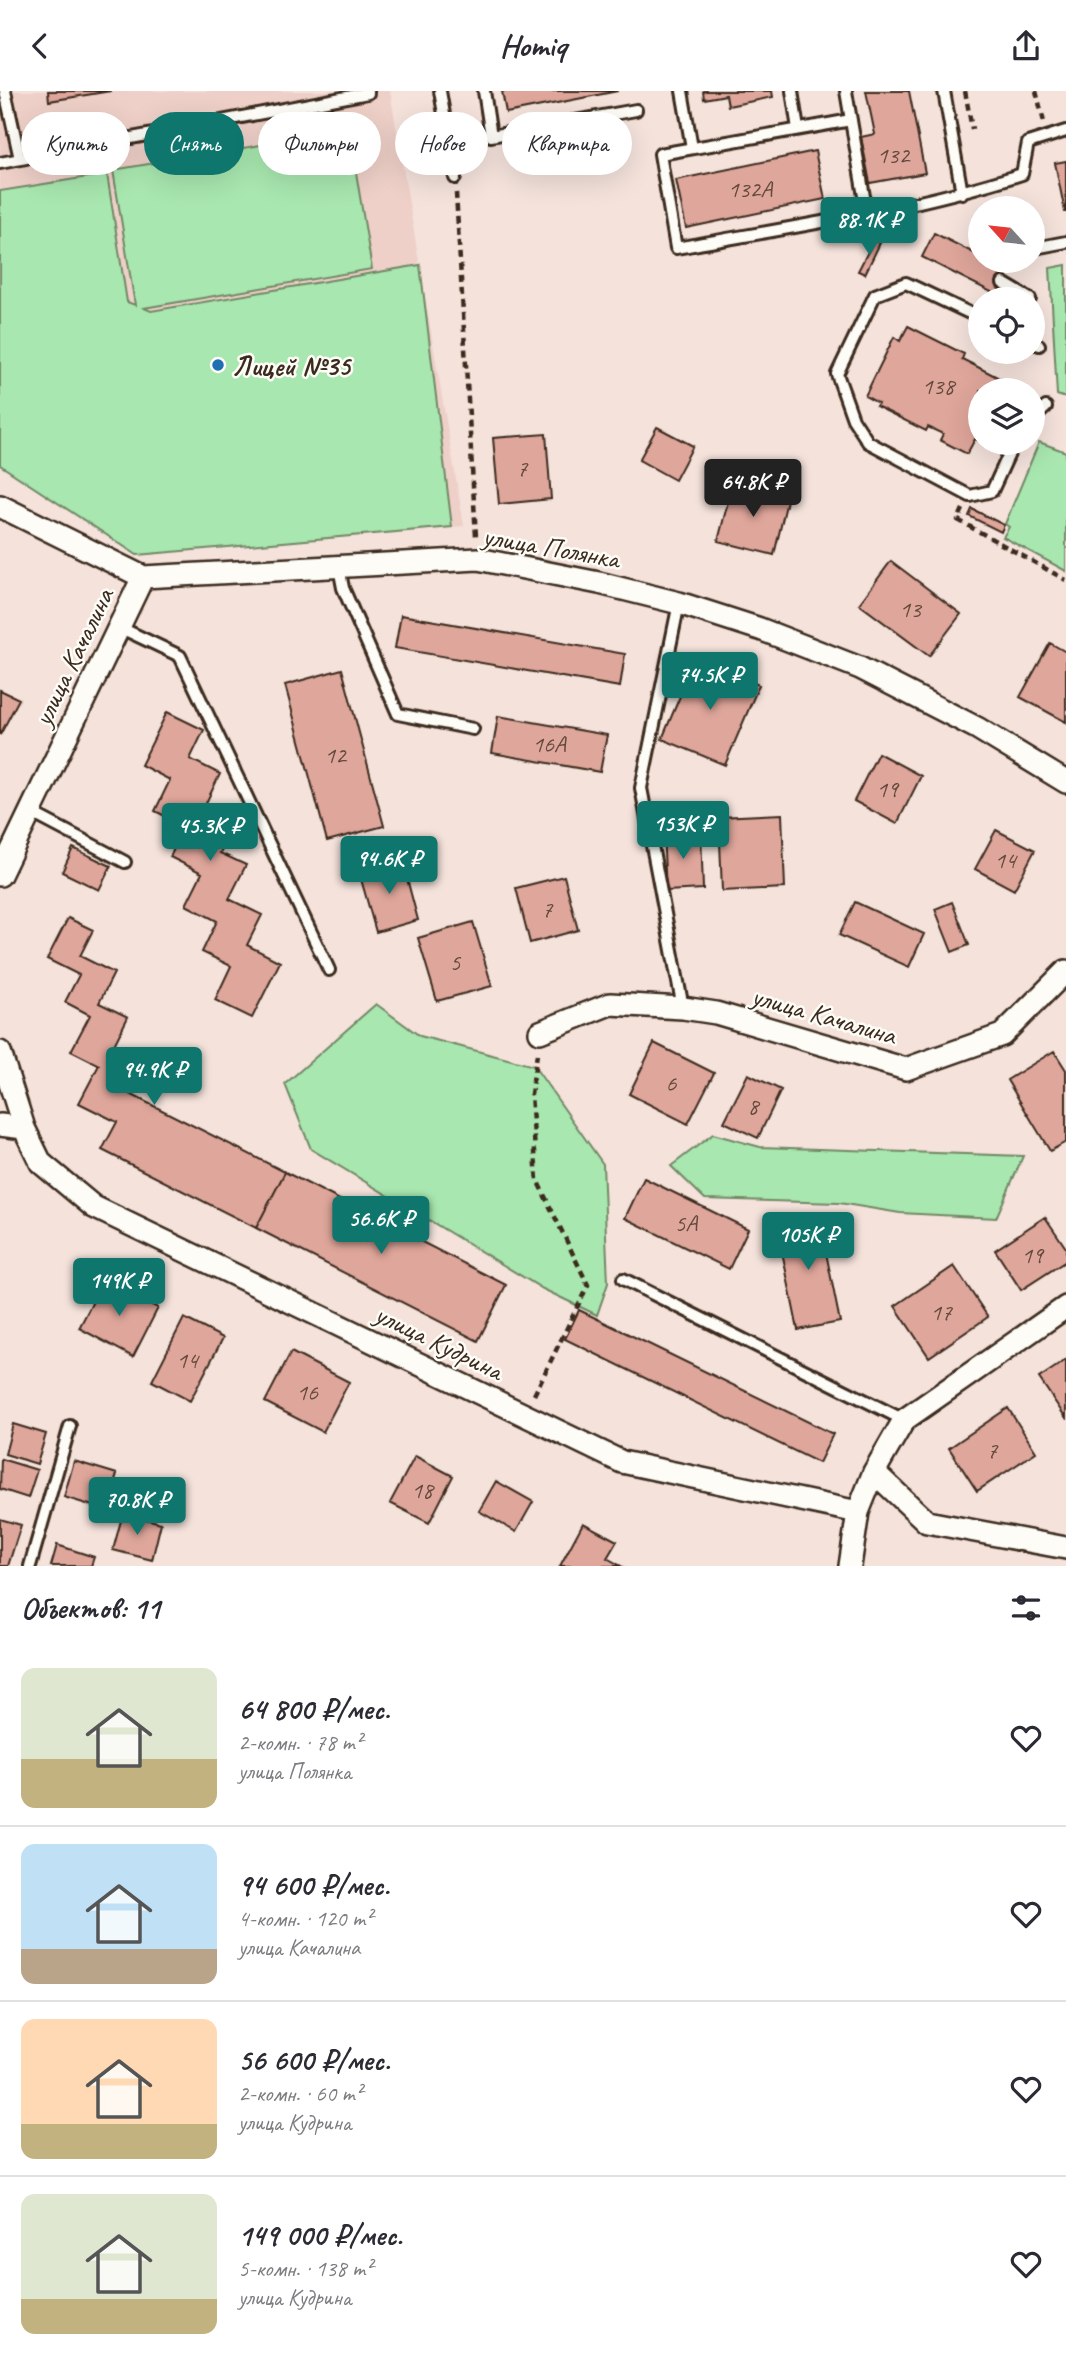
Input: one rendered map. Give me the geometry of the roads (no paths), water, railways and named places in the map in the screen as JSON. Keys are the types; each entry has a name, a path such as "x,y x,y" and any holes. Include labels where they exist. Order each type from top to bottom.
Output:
{"street":[{"name":"улица Полянка","path":"0,506 143,577 478,559 599,583 679,603 760,629 860,668 978,728 1066,782"},
{"name":"улица Качалина","path":"0,875 143,577"},
{"name":"улица Качалина","path":"540,1032 610,1004 683,1008 716,1013 906,1069 1002,1035 1066,971"},
{"name":"улица Кудрина","path":"0,1052 4,1081 41,1163 94,1207 622,1462 858,1511"},
{"path":"0,1125 24,1128"},
{"path":"850,1566 858,1511 874,1472 904,1420 1066,1307"},
{"path":"874,1472 926,1522 1066,1548"}],"lane":[{"path":"5,91 20,159"},
{"path":"0,163 355,96 368,91"},
{"path":"440,91 455,178"},
{"path":"484,91 491,136 636,110"},
{"path":"682,91 692,148"},
{"path":"792,91 798,129"},
{"path":"846,91 867,214"},
{"path":"944,91 962,193"},
{"path":"851,120 660,154 676,248 867,214 962,193 1022,174 1028,143 1066,131"},
{"path":"1045,246 1066,242"},
{"path":"968,311 905,282 875,295 837,374 853,419 868,442 970,496 992,491 1008,455"},
{"path":"1003,283 1010,287"},
{"path":"339,567 343,588 398,714 473,729"},
{"path":"679,603 641,788 683,1008"},
{"path":"119,627 180,656 330,970"},
{"path":"30,812 125,862"},
{"path":"623,1279 904,1420"},
{"path":"30,1566 70,1426"}],"place":[{"name":"Лицей №35","path":"218,365"}]}
